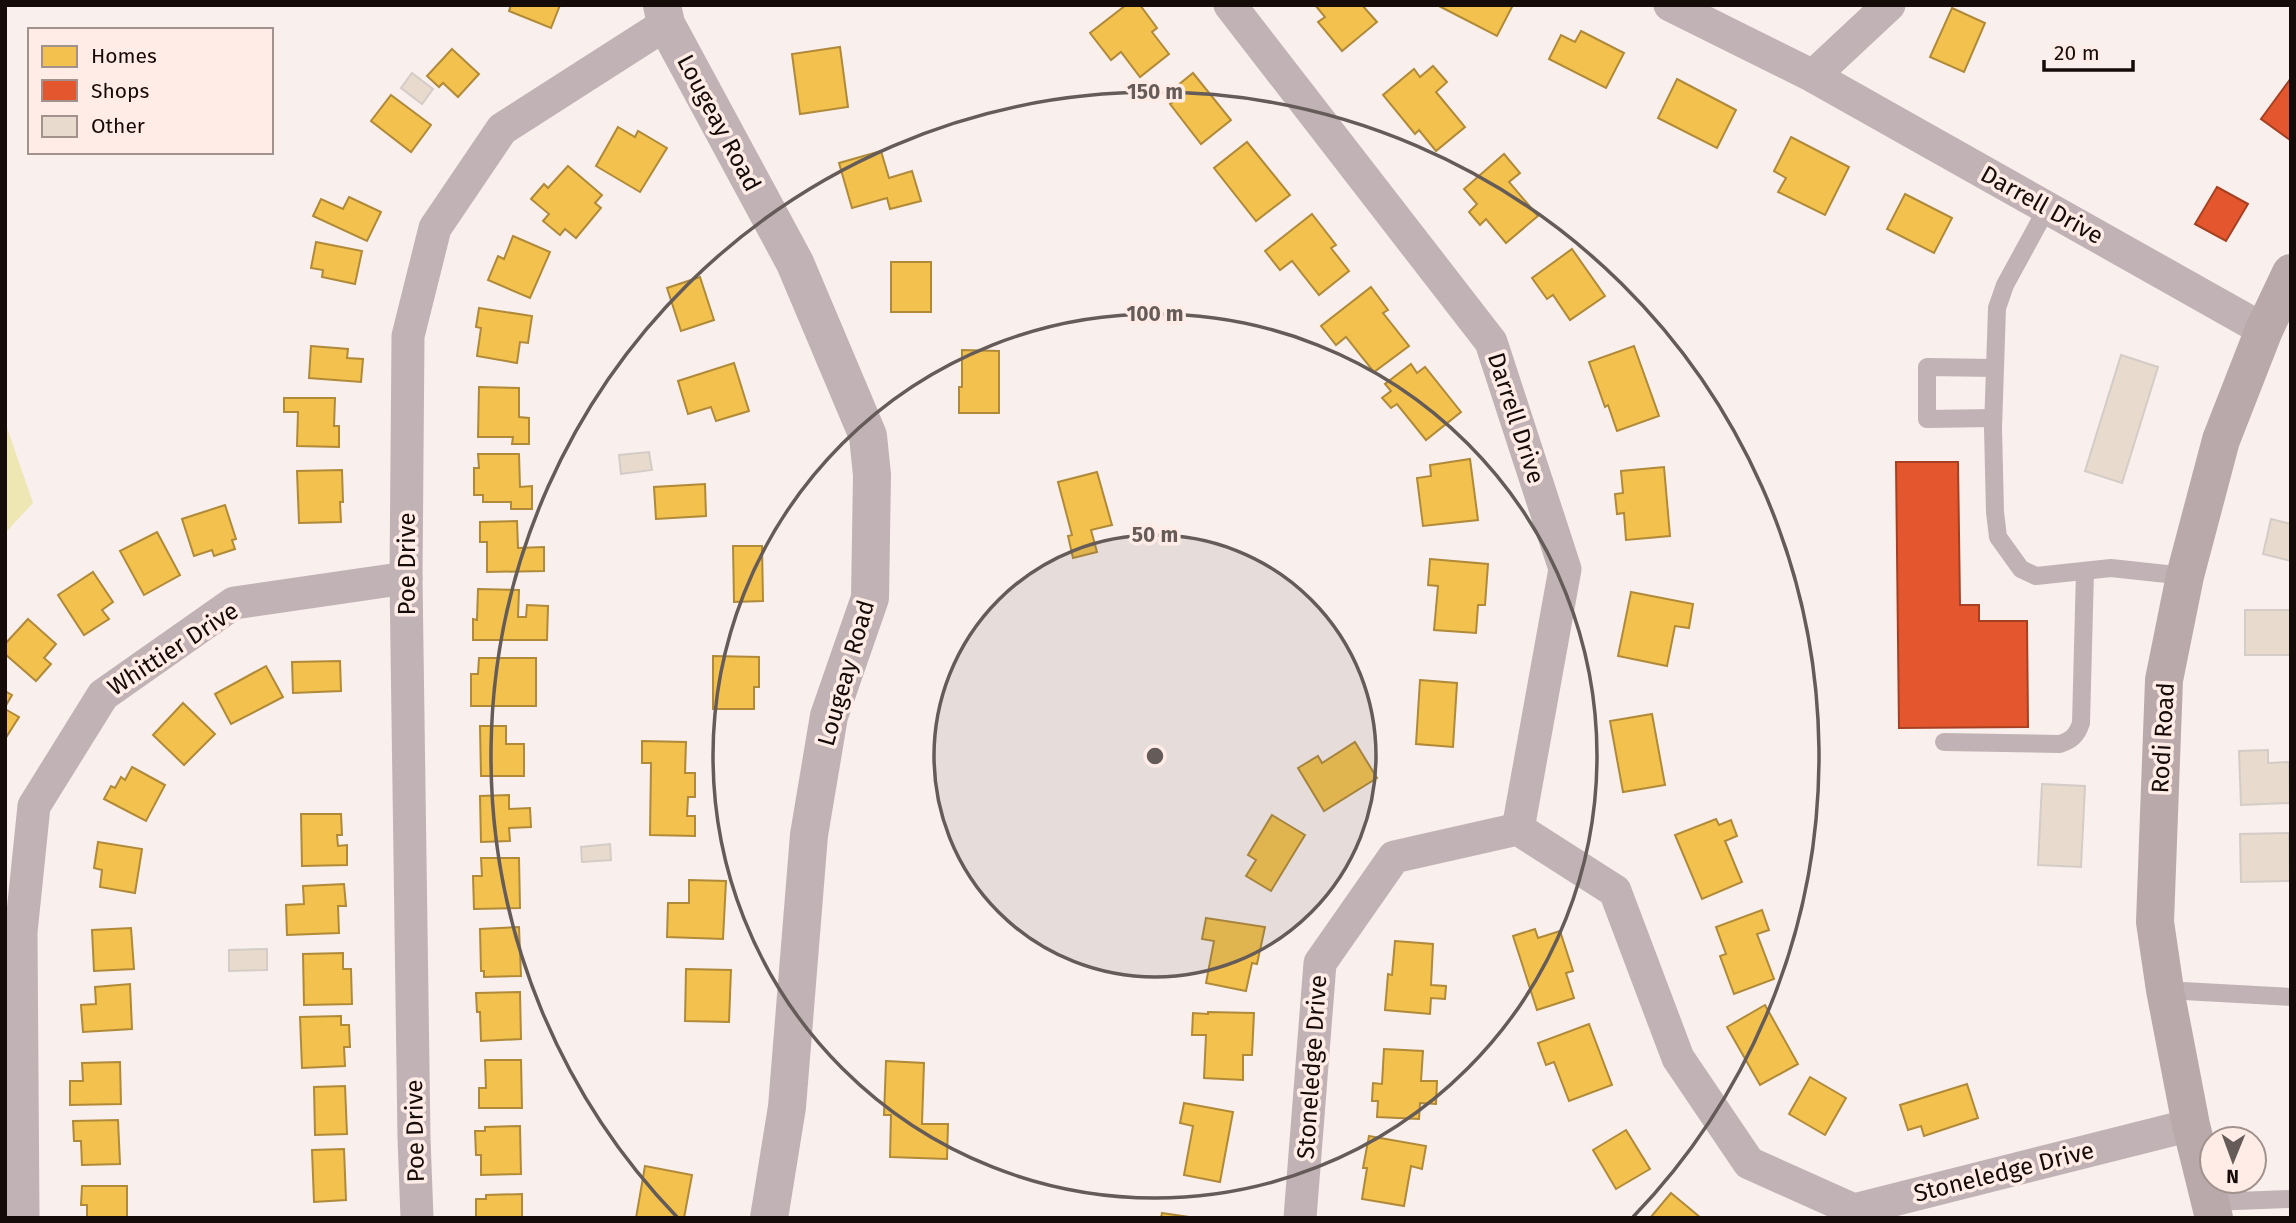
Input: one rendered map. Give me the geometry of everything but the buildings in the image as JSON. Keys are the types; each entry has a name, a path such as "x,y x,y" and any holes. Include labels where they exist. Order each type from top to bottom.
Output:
{"main road":[{"name":"Rodi Road","path":"2212,1210 2191,1125 2155,922 2164,680 2185,576 2221,440 2264,330 2291,274"}],"street":[{"name":"Darrell Drive","path":"1230,5 1491,342 1564,569 1518,829"},
{"name":"Darrell Drive","path":"1670,5 1813,76 2264,330"},
{"path":"1813,76 1889,5"},
{"name":"Poe Drive","path":"417,1218 406,578 408,336 435,228 502,129 664,15"},
{"name":"Lougeay Road","path":"664,15 795,263 868,436 872,475 870,598 829,716 808,835 787,1107 769,1218"},
{"name":"Whittier Drive","path":"23,1218 21,932 34,806 103,695 234,603 406,578"},
{"name":"Stoneledge Drive","path":"1300,1218 1320,963 1394,857 1518,829 1615,891 1678,1058 1749,1163 1854,1210 2191,1125"}],"lane":[{"path":"2047,208 2005,285 1997,307 1993,418 1998,537 2021,569 2036,576 2131,569 2185,576"},
{"path":"1993,418 1927,419 1927,367 1994,368"},
{"path":"1944,742 2060,744 2072,740 2081,723 2085,571"},
{"path":"2165,990 2291,997"},
{"path":"2212,1210 2291,1199"}],"shaded area":[{"path":"5,422 33,503 5,533"}]}
